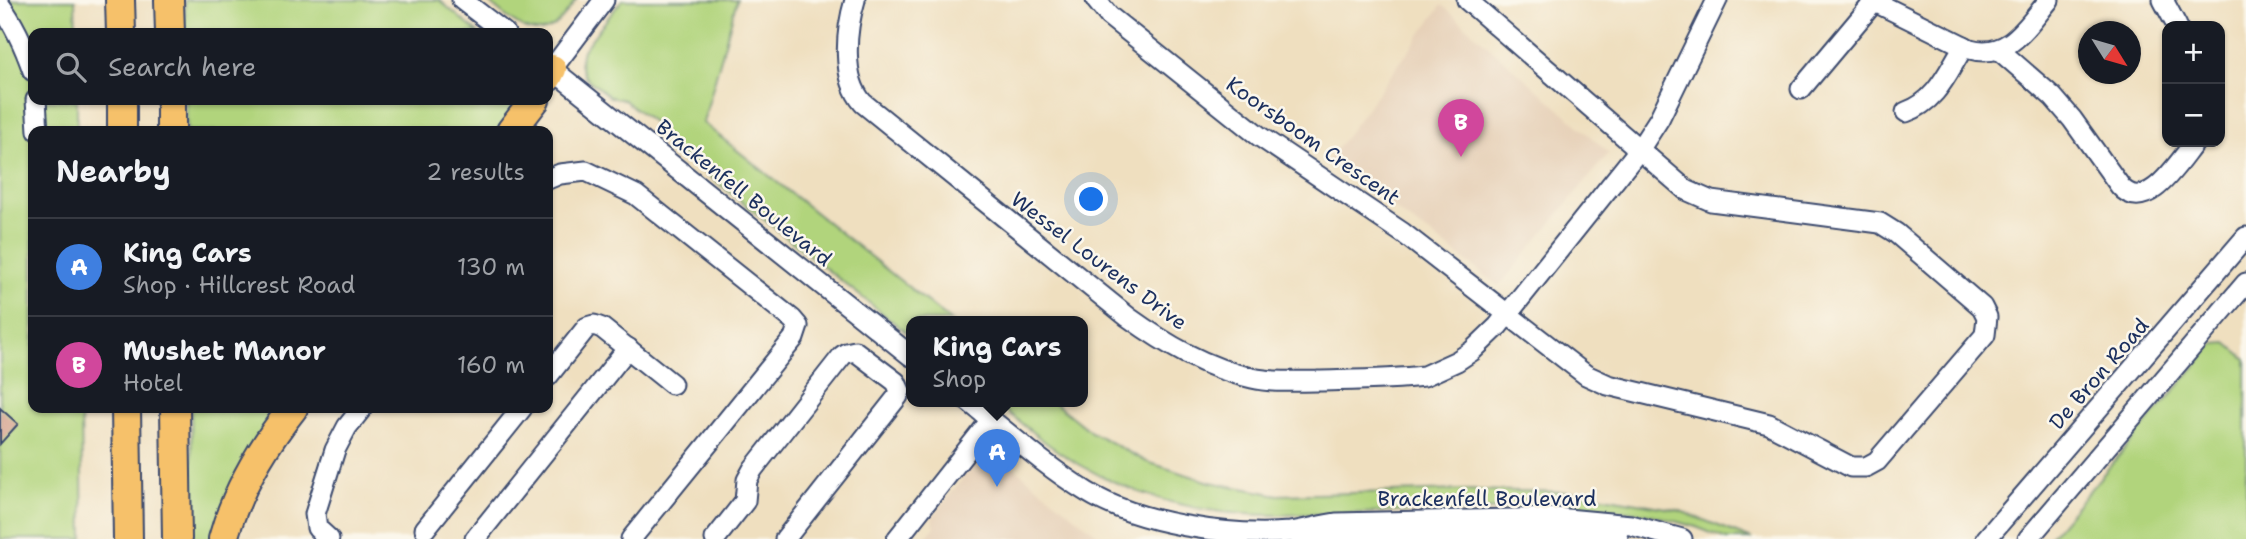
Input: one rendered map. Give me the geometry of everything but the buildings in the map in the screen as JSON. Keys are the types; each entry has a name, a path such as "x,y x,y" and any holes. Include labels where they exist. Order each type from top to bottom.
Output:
{"highway":[{"path":"120,0 121,28"},
{"path":"169,0 170,28"},
{"path":"122,105 122,126"},
{"path":"171,105 171,126"},
{"path":"515,126 532,105"},
{"path":"126,413 128,539"},
{"path":"175,413 177,539"},
{"path":"223,539 241,492 258,460 290,413"}],"street":[{"path":"462,0 498,28"},
{"path":"553,66 604,0"},
{"name":"Wessel Lourens Drive","path":"855,0 850,28 849,66 853,90 863,103 1161,341 1220,369 1255,379 1281,381 1424,376 1472,351 1508,314 1639,150 1659,119 1717,0"},
{"name":"Koorsboom Crescent","path":"1096,0 1109,16 1259,136 1386,220 1578,370 1601,382 1769,424 1844,465 1858,468 1872,464 1882,456 1984,335 1987,323 1982,307 1889,227 1872,221 1712,201 1686,190 1639,150"},
{"path":"1467,0 1639,150"},
{"path":"1801,89 1873,1 1977,51 1999,50 2011,44 2049,0"},
{"path":"2162,0 2174,21"},
{"path":"0,5 9,17 28,57"},
{"path":"1906,112 1919,108 1936,92 1964,46"},
{"path":"1999,50 2053,97 2120,186 2129,194 2141,196 2151,192 2191,147"},
{"name":"Brackenfell Boulevard","path":"553,74 906,352"},
{"path":"36,105 38,126"},
{"path":"553,177 586,171 636,195 798,326 794,338 637,535 631,539"},
{"name":"De Bron Road","path":"1986,539 2246,237"},
{"path":"2028,539 2246,283"},
{"path":"553,370 590,325 598,325 672,384"},
{"path":"475,539 628,348"},
{"path":"715,539 745,501 747,480 753,469 842,356 855,351 896,382 899,386 898,396 785,539"},
{"name":"Brackenfell Boulevard","path":"976,407 1090,494 1118,507 1193,528 1316,539 1544,536 1618,539"},
{"path":"329,539 317,528 315,514 335,450 346,427 358,413"},
{"path":"425,529 518,413"},
{"path":"897,539 992,420"},
{"name":"Brackenfell Boulevard","path":"1291,535 1317,525 1337,523 1556,518 1631,525 1682,539"}],"shaded area":[{"path":"1442,5 1609,153 1499,286 1327,162"},
{"path":"997,454 1103,539 924,539 935,527 932,518 981,455"}],"green space":[{"path":"0,0 75,0 76,28 28,28 28,105 77,105 77,126 28,126 28,413 81,413 83,539 0,539"},
{"path":"185,0 439,0 472,28 185,28"},
{"path":"486,0 576,0 566,14 550,28 525,28"},
{"path":"622,0 737,0 703,123 945,316 906,316 906,332 666,142 662,129 624,100 610,97 585,77 580,62 583,50"},
{"path":"186,105 521,105 505,126 187,126"},
{"path":"2227,343 2246,359 2246,539 2048,539 2214,344"},
{"path":"1001,407 1060,407 1091,432 1147,462 1210,482 1278,495 1465,490 1575,492 1678,510 1752,539 1726,539 1696,527 1649,514 1596,507 1279,515 1226,512 1174,503 1123,486 1075,462"},
{"path":"191,413 281,413 218,539 193,539"}],"place":[{"name":"Mushet Manor","path":"1461,157"},
{"name":"King Cars","path":"997,487"}]}
